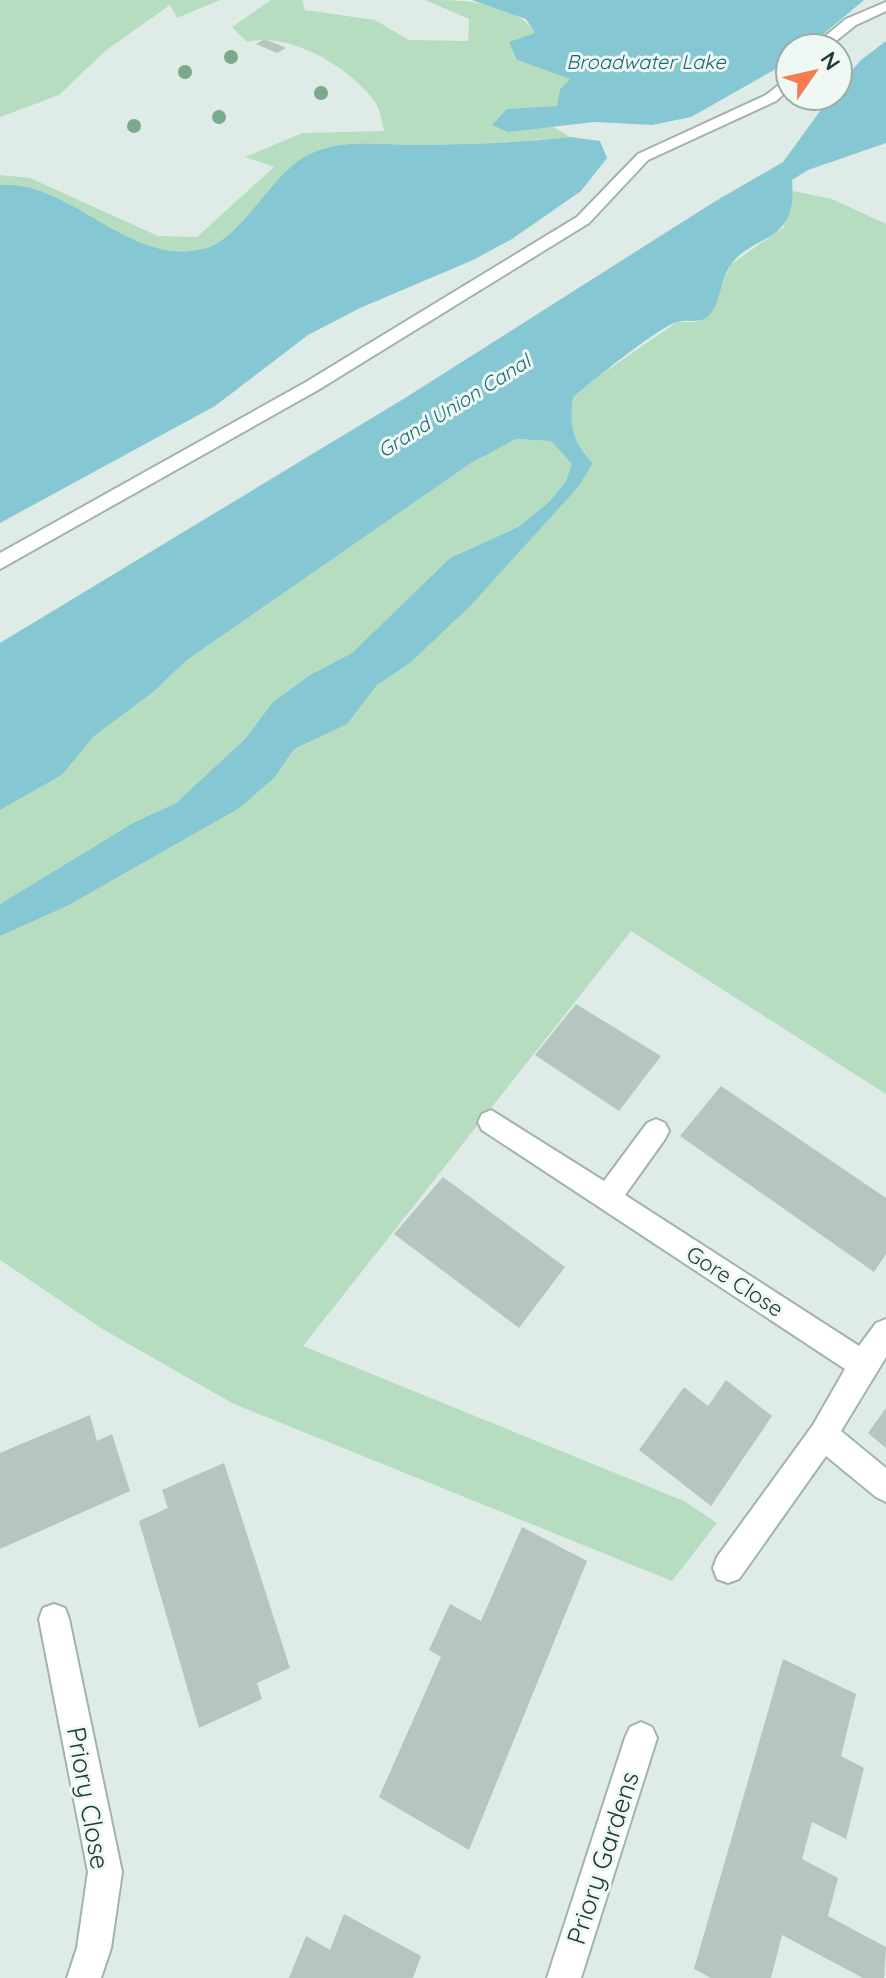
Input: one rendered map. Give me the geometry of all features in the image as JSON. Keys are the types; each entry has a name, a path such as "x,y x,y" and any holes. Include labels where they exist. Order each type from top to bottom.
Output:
{"street":[{"path":"838,32 851,22 886,6"},
{"path":"0,562 312,386 583,220 643,157 774,95"},
{"name":"Gore Close","path":"491,1122 863,1365"},
{"path":"607,1198 656,1131"},
{"path":"728,1568 823,1435 863,1365 886,1333"},
{"path":"823,1435 886,1487"},
{"name":"Priory Close","path":"54,1619 105,1872 94,1948 84,1978"},
{"name":"Priory Gardens","path":"564,1978 641,1738"}],"green space":[{"path":"0,0 220,0 177,18 170,5 105,51 59,95 0,117"},
{"path":"271,0 302,0 305,10 375,20 409,40 468,41 469,19 425,0 486,4 515,14 536,34 517,60 571,79 560,89 557,107 507,109 508,132 550,125 570,137 478,144 347,144 318,150 292,166 232,232 219,242 206,248 179,251 152,247 127,236 52,195 26,187 0,185 0,175 30,178 158,236 197,237 274,167 245,157 303,133 384,131 375,102 335,65 299,47 281,42 247,42 232,27"},
{"path":"793,191 832,199 886,224 886,1094 631,931 303,1346 684,1501 717,1523 672,1581 232,1403 104,1330 0,1260 0,936 67,906 238,809 294,749 347,723 377,685 410,663 579,486 593,463 574,433 573,398 596,378 677,322 697,322 711,313 730,265 784,227"},
{"path":"516,439 551,441 572,464 566,481 549,502 518,527 450,558 352,653 310,675 273,702 245,739 176,803 133,823 0,904 0,810 62,775 93,737 152,693 187,660 471,463"}],"water":[{"name":"Broadwater Lake","path":"472,0 864,0 826,32 774,32 774,70 691,117 652,125 594,122 508,132 492,125 507,109 557,106 560,89 570,79 517,60 509,42 535,33 526,19"},
{"name":"Grand Union Canal","path":"886,41 886,143 808,170 792,180 788,217 772,235 739,256 729,267 716,303 707,317 699,321 677,322 656,333 573,398 574,434 593,463 579,486 471,605 410,663 377,685 347,724 294,749 274,778 238,809 67,906 0,936 0,904 133,823 176,803 245,739 273,702 310,675 352,653 450,558 518,527 549,502 566,481 572,464 551,441 516,439 471,463 187,660 152,693 93,737 62,775 0,810 0,643 405,398 714,202 783,162 819,112 854,112 854,68"},
{"path":"570,137 600,141 607,158 581,191 512,239 308,335 215,406 0,523 0,185 26,187 52,195 127,236 152,247 179,251 206,248 219,242 232,232 292,166 318,150 347,144 478,144"}],"building":[{"path":"265,39 286,48 277,53 256,44"},
{"path":"576,1004 661,1056 619,1111 535,1055"},
{"path":"721,1086 886,1198 886,1254 874,1272 680,1136"},
{"path":"443,1177 565,1267 519,1328 394,1234"},
{"path":"726,1380 772,1416 711,1506 639,1450 684,1387 708,1406"},
{"path":"886,1408 886,1448 868,1433"},
{"path":"90,1415 97,1441 112,1434 130,1491 0,1549 0,1453"},
{"path":"224,1463 290,1668 257,1683 262,1699 199,1728 139,1521 168,1508 162,1490"},
{"path":"522,1527 587,1561 469,1850 379,1797 441,1657 429,1650 450,1604 481,1621"},
{"path":"783,1659 856,1694 841,1756 864,1768 846,1839 812,1822 802,1859 838,1878 828,1916 886,1947 884,1978 863,1978 782,1935 771,1978 711,1978 694,1969"},
{"path":"344,1914 421,1956 413,1978 289,1978 306,1936 330,1950"}]}
